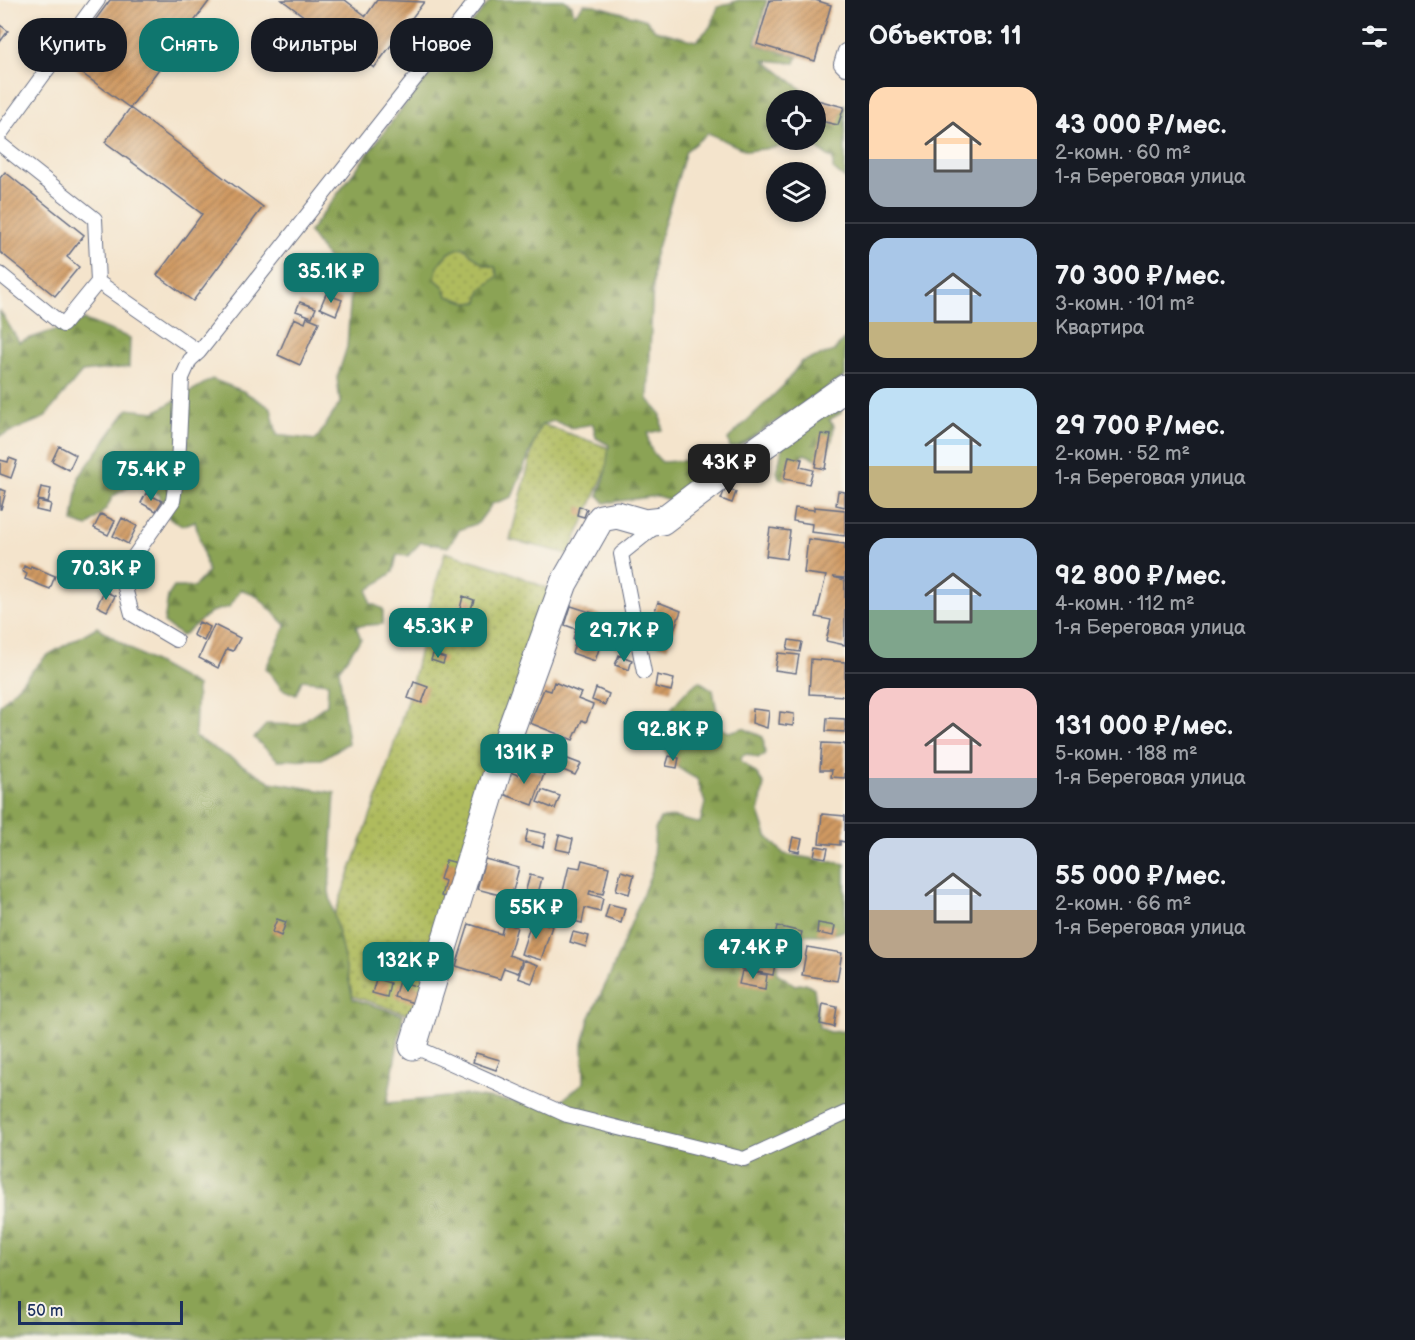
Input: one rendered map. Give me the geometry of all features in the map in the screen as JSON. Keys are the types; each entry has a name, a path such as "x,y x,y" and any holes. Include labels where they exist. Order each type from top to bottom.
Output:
{"street":[{"path":"414,1046 506,743 564,583 601,518 617,515 645,523 662,521 845,388"}],"lane":[{"path":"0,134 98,0"},
{"path":"176,640 132,614 124,584 135,555 172,501 178,465 182,378 190,360 199,352 477,0"},
{"path":"845,51 841,64 845,68"},
{"path":"0,144 95,219 98,282 63,325 0,274"},
{"path":"98,282 199,352"},
{"path":"644,672 621,554 662,521"},
{"path":"414,1046 567,1115 744,1159 845,1113"}],"green space":[{"path":"491,0 564,0 572,5 574,15 584,4 595,5 647,20 655,30 696,41 710,27 718,7 739,0 767,0 755,44 797,57 795,63 764,60 803,90 766,90 766,149 747,151 708,133 686,151 654,258 648,399 661,415 662,430 648,433 649,442 653,453 662,462 694,460 700,470 698,481 676,502 657,496 605,503 598,495 605,477 609,445 596,438 593,424 571,428 554,421 541,425 512,497 492,504 478,523 459,530 448,547 421,542 408,556 397,555 393,572 368,590 370,603 383,609 383,624 356,626 361,639 339,669 348,743 322,759 278,760 254,738 267,724 298,725 327,704 328,683 302,680 296,695 282,689 266,668 286,625 258,597 241,589 229,607 211,612 182,636 164,623 168,596 174,587 194,587 208,572 195,521 182,526 169,518 159,494 135,483 113,496 106,509 87,527 73,522 79,477 128,409 155,412 212,379 243,391 271,408 277,435 316,440 340,403 337,378 347,347 351,291 309,232 432,72 493,72 493,18 476,18","holes":["463,247 483,264 495,267 498,276 481,290 478,302 469,303 447,296 444,287 435,279 443,258"]},
{"path":"845,105 845,179 833,169 833,159 819,150 826,150 826,122 837,117"},
{"path":"463,247 483,264 495,267 498,276 478,302 469,303 447,296 444,287 435,279 443,258"},
{"path":"0,311 19,342 85,320 130,338 129,367 82,372 44,418 0,436"},
{"path":"845,338 845,376 739,446 730,448 728,439 783,386 801,362 834,351"},
{"path":"840,405 841,413 829,420 834,425 834,431 828,450 816,459 804,454 786,480 779,478 777,472 783,443"},
{"path":"539,423 615,450 569,554 510,540"},
{"path":"445,552 507,571 553,591 416,1017 331,989 323,946 381,787 412,684 430,604"},
{"path":"97,627 134,651 197,686 195,737 271,782 335,793 329,892 353,999 403,1015 387,1103 467,1095 507,1101 560,1102 584,1082 583,1044 589,1019 611,973 652,871 655,830 660,819 665,818 700,823 705,803 697,779 680,769 669,757 664,745 663,732 666,719 674,705 699,681 713,690 720,728 729,732 743,728 763,737 765,755 758,758 747,754 742,756 741,761 757,774 764,784 759,812 767,836 784,854 845,864 845,930 829,935 794,935 779,941 777,973 795,985 806,983 814,988 819,1027 829,1032 845,1031 845,1340 0,1340 0,705 46,656"}],"building":[{"path":"110,0 210,0 197,18 139,18 139,72 157,72 130,108 80,72 127,72 127,18 97,18"},
{"path":"282,0 345,0 366,16 377,0 424,2 412,18 390,18 390,47 378,63 378,18 306,18"},
{"path":"770,0 815,0 831,5 815,61 757,44"},
{"path":"0,25 8,31 0,42"},
{"path":"826,102 844,107 838,125 826,122"},
{"path":"130,108 263,207 193,301 157,275 202,214 105,142"},
{"path":"5,172 84,235 67,257 79,267 55,296 0,252 0,178"},
{"path":"326,294 342,300 336,315 320,308"},
{"path":"300,302 316,308 312,317 296,311"},
{"path":"307,317 319,322 300,365 278,355 294,318 305,323"},
{"path":"821,434 831,435 825,469 815,467"},
{"path":"59,446 76,455 69,470 52,461"},
{"path":"789,456 802,459 800,467 813,470 809,484 784,479"},
{"path":"9,458 17,461 11,478 0,474 0,460 8,462"},
{"path":"135,459 149,466 144,475 130,468"},
{"path":"41,487 51,489 48,502 38,500"},
{"path":"726,487 736,492 732,503 721,499"},
{"path":"0,489 6,491 1,509 0,509"},
{"path":"838,491 845,492 845,507 836,505"},
{"path":"146,493 162,501 156,511 141,503"},
{"path":"38,501 51,504 49,513 36,510"},
{"path":"579,506 587,509 584,517 577,515"},
{"path":"814,507 845,510 845,536 811,532 812,524 793,521 795,508 814,510"},
{"path":"101,514 115,521 108,535 94,528"},
{"path":"122,518 137,526 128,544 113,536"},
{"path":"770,528 790,531 786,559 766,556"},
{"path":"808,539 845,544 845,578 833,577 845,580 845,645 826,641 831,620 816,617 826,576 804,573"},
{"path":"24,566 30,569 31,566 55,576 50,589 25,579 27,574 22,571"},
{"path":"104,591 115,596 107,611 97,606"},
{"path":"463,596 474,600 470,612 460,609"},
{"path":"658,602 681,611 667,648 642,639 641,619 651,622"},
{"path":"571,606 606,617 600,637 603,638 608,620 629,627 621,649 601,643 599,648 573,639 576,629 565,625"},
{"path":"199,622 210,627 204,641 193,635"},
{"path":"214,625 240,638 233,651 227,649 218,668 199,658"},
{"path":"789,640 802,642 800,652 787,650"},
{"path":"576,641 599,649 595,661 572,653"},
{"path":"778,653 799,655 796,673 775,670"},
{"path":"433,654 445,658 443,664 431,660"},
{"path":"619,655 632,660 629,670 615,665"},
{"path":"811,659 845,662 845,696 809,694"},
{"path":"657,675 674,679 671,691 655,687"},
{"path":"414,682 428,687 422,703 408,698"},
{"path":"554,682 581,693 578,699 593,705 586,722 582,720 573,740 530,723 544,689 551,691"},
{"path":"596,688 609,694 605,705 592,700"},
{"path":"753,709 769,711 767,728 752,723"},
{"path":"780,712 794,714 793,726 779,724"},
{"path":"827,718 845,719 845,732 826,731"},
{"path":"822,743 845,744 845,778 831,777 832,770 820,770"},
{"path":"534,744 560,755 555,766 529,754"},
{"path":"560,756 581,764 575,775 556,767"},
{"path":"669,756 679,758 677,768 666,766"},
{"path":"521,766 544,774 533,805 503,794 510,772 518,775"},
{"path":"542,790 560,796 555,809 537,802"},
{"path":"822,814 845,816 845,842 840,841 840,845 819,843"},
{"path":"528,830 546,834 543,847 525,842"},
{"path":"559,835 573,839 570,852 556,849"},
{"path":"793,837 802,839 799,852 790,850"},
{"path":"816,846 828,848 826,858 814,856"},
{"path":"485,859 519,868 511,898 477,889"},
{"path":"446,860 457,863 453,899 441,896 445,881 440,879"},
{"path":"582,860 609,867 603,894 590,891 589,894 603,898 600,912 585,908 582,923 557,917 569,866 580,868"},
{"path":"621,871 634,875 629,894 616,890"},
{"path":"530,875 542,878 536,901 551,905 548,918 520,911"},
{"path":"609,904 625,908 621,923 605,918"},
{"path":"277,919 286,922 281,936 272,932"},
{"path":"532,920 552,926 541,960 521,954"},
{"path":"504,923 517,927 509,955 522,960 518,973 504,968 500,979 456,966 469,924 501,934"},
{"path":"818,923 835,926 833,936 817,933"},
{"path":"777,926 802,932 797,951 773,945"},
{"path":"573,932 589,936 586,947 570,942"},
{"path":"807,947 842,953 837,981 802,975"},
{"path":"743,958 775,964 773,975 741,969"},
{"path":"524,960 538,965 532,983 518,978"},
{"path":"742,971 767,975 765,989 739,984"},
{"path":"376,979 390,983 387,997 372,993"},
{"path":"399,981 422,988 417,1004 394,997"},
{"path":"823,1004 837,1007 834,1027 820,1024"},
{"path":"476,1053 500,1060 496,1070 473,1062"}]}
